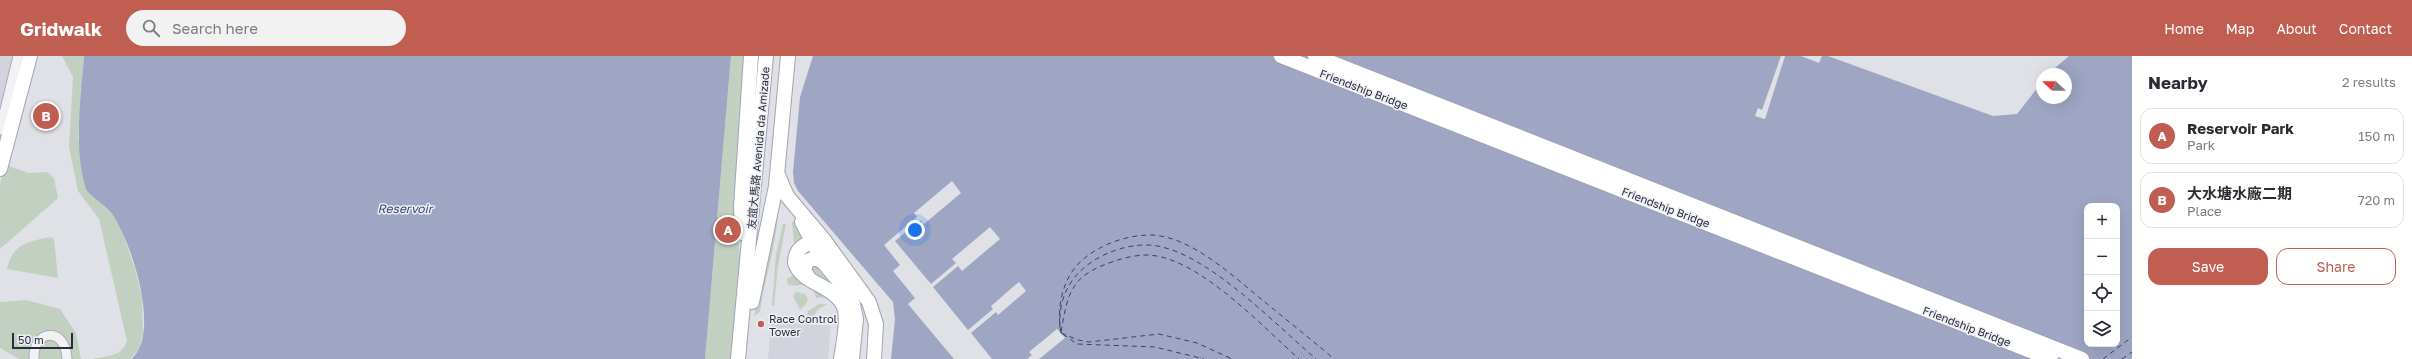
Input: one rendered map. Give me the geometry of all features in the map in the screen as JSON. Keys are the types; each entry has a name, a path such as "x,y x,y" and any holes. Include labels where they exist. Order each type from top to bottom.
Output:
{"main road":[{"path":"0,169 30,56"},
{"path":"748,302 741,207 751,56"},
{"name":"友誼大馬路 Avenida da Amizade","path":"747,359 748,302 766,56"},
{"name":"友誼大馬路 Avenida da Amizade","path":"738,359 748,302 774,56"},
{"path":"748,302 776,186 788,56"},
{"path":"786,79 794,56"},
{"name":"Friendship Bridge","path":"1281,56 2051,359"},
{"name":"Friendship Bridge","path":"1315,56 2082,359"},
{"path":"778,166 780,182 813,243 856,282 870,302 875,318 874,359"},
{"path":"791,200 824,240 827,257 853,304 856,319 852,359"},
{"path":"813,243 802,247 795,260 797,268 834,294 843,304 845,317 841,359"},
{"path":"808,277 804,270 807,261 815,258 827,257"}],"street":[{"path":"0,130 18,56"},
{"path":"34,359 34,349 37,342 50,336 57,337 64,343 67,359"}],"shaded area":[{"path":"0,56 11,56 13,61 0,109"},
{"path":"771,321 831,326 828,359 768,359"}],"green space":[{"path":"62,56 84,56 78,137 87,190 112,214 121,228 135,269 142,299 143,333 139,349 130,359 92,359 117,353 125,346 127,341 99,219 78,191 69,147 73,77"},
{"path":"731,56 744,56 735,183 740,260 733,359 705,359"},
{"path":"4,164 29,173 47,172 54,178 58,198 0,249 0,186"},
{"path":"777,211 778,219 774,244 760,312 754,316"},
{"path":"797,221 807,240 790,267 794,245 792,222"},
{"path":"783,224 786,224 778,266 774,306 772,305 776,254"},
{"path":"51,237 54,239 58,278 7,269 9,261 17,249 29,242"},
{"path":"812,261 841,289 850,314 811,273"},
{"path":"793,275 798,276 832,297 816,298 812,288 809,285 788,285 787,279"},
{"path":"796,292 805,294 808,299 806,304 800,310 793,296"},
{"path":"26,300 60,309 76,333 81,359 19,359 0,348 0,302"},
{"path":"819,304 828,304 821,307 817,311 812,324 805,324 808,311"}],"water":[{"name":"Reservoir","path":"84,56 731,56 705,359 131,359 140,347 144,330 144,309 135,265 120,227 110,211 87,191 82,173 79,123"},
{"path":"813,56 1801,56 1819,63 1822,56 1828,56 1993,116 2017,114 2036,90 2036,104 2072,104 2072,68 2055,68 2069,56 2132,56 2132,359 891,359 895,319 893,302 798,191 794,183 793,172 800,97"}],"pier":[{"path":"1781,56 1785,56 1765,119 1755,116 1758,108 1762,110"},
{"path":"952,181 961,193 924,224 920,220 895,241 931,284 956,263 952,259 990,227 1000,239 962,271 958,266 933,287 968,330 993,309 991,306 1019,282 1026,291 998,315 996,312 971,333 992,359 954,359 908,304 915,298 893,271 900,265 884,245 917,217 914,213"},
{"path":"1057,329 1065,338 1039,359 1027,359 1032,355 1029,352"}],"ferry route":[{"path":"1061,333 1060,312 1063,291 1067,281 1078,264 1093,252 1108,244 1134,236 1151,235 1166,237 1182,243 1213,260 1334,359"},
{"path":"1060,328 1063,298 1077,274 1093,261 1109,253 1126,247 1153,245 1182,254 1222,278 1263,311 1316,359"},
{"path":"1061,332 1069,296 1079,280 1087,273 1098,267 1120,259 1148,255 1167,259 1187,267 1208,280 1248,312 1299,359"},
{"path":"1061,333 1078,340 1089,342 1159,334 1197,343 1232,359"},
{"path":"1063,334 1077,344 1155,347 1204,359"},
{"path":"2103,359 2132,337"},
{"path":"2122,359 2132,352"}],"place":[{"name":"大水塘水廠二期","path":"46,116"},
{"name":"Reservoir Park","path":"728,230"},
{"name":"Race Control Tower","path":"761,324"}]}
